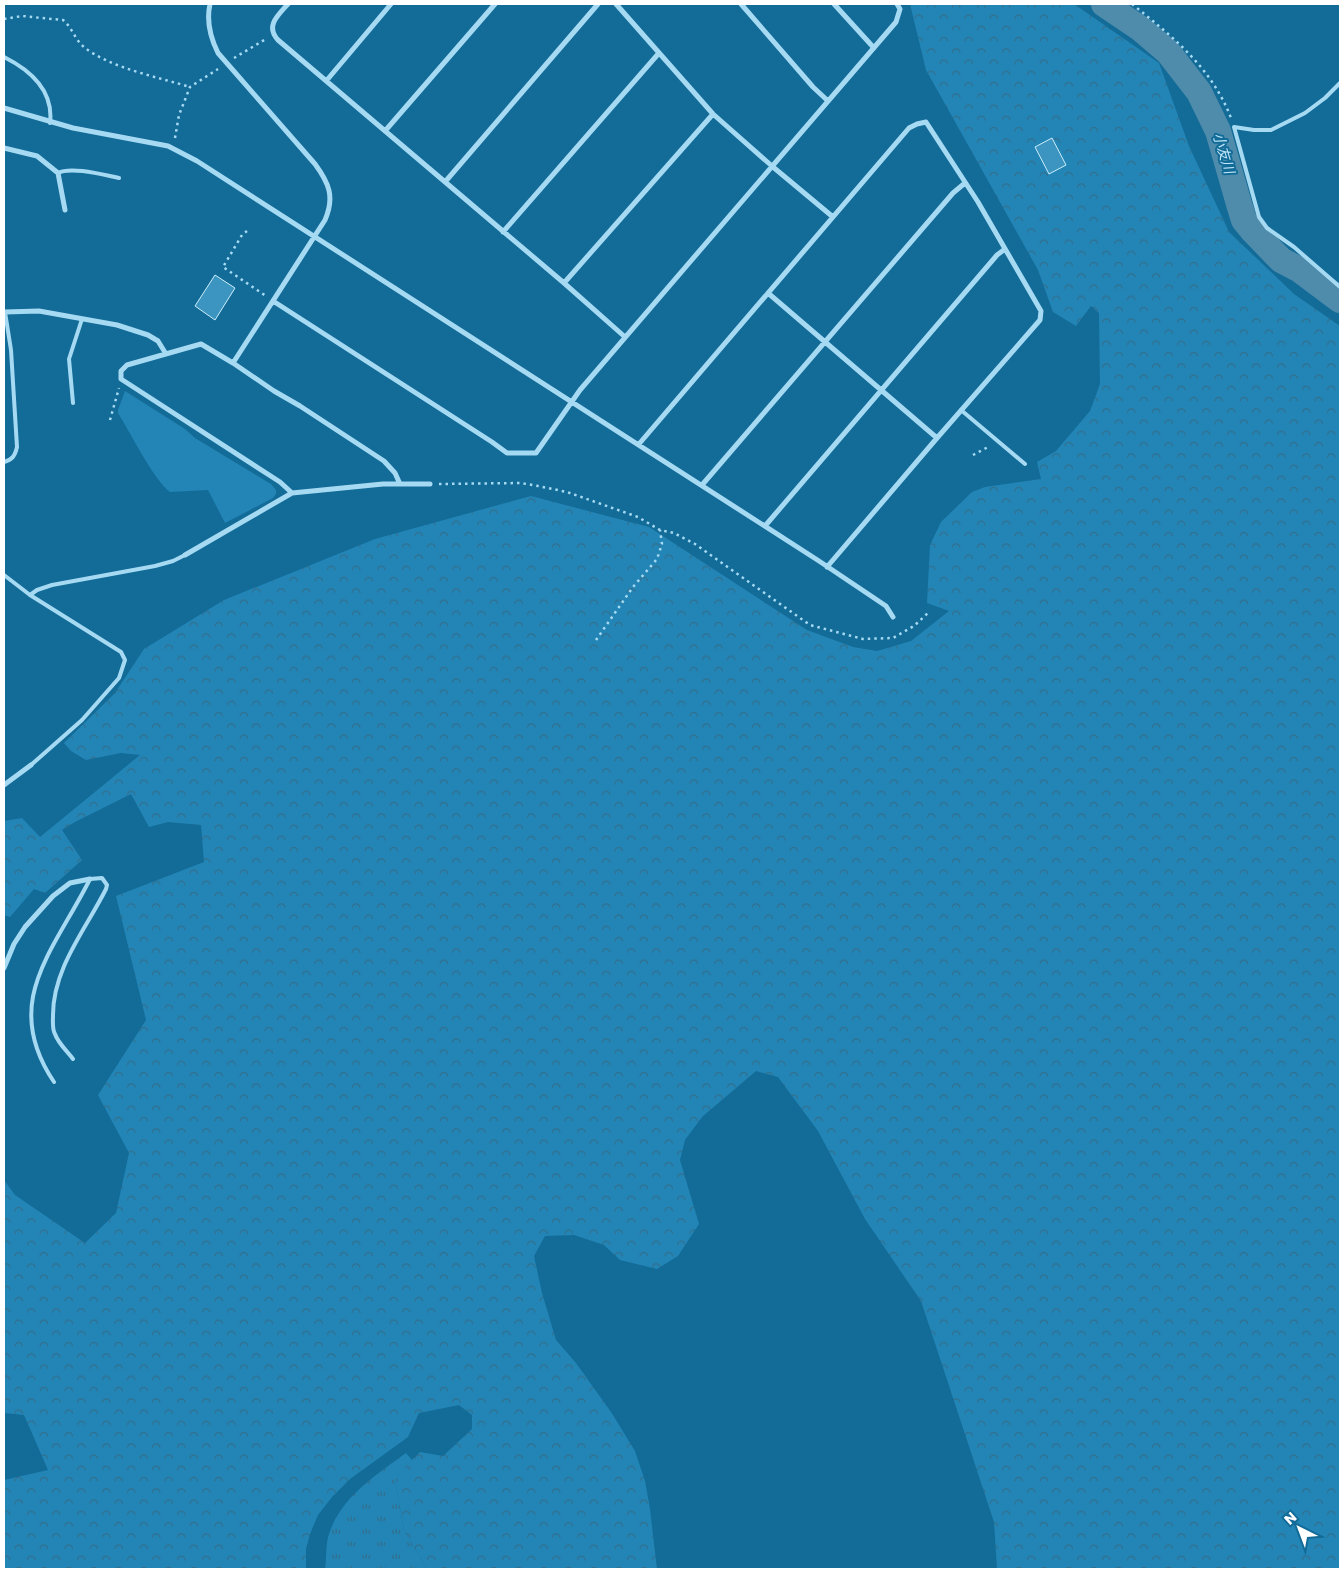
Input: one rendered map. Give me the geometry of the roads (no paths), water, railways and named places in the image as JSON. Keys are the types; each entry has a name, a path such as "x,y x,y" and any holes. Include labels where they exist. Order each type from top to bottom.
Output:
{"street":[{"path":"210,4 208,25 210,36 218,53 315,164 327,181 330,191 330,206 325,220 233,363"},
{"path":"288,4 272,23 274,35 625,337"},
{"path":"326,80 391,4"},
{"path":"386,131 494,4"},
{"path":"445,182 598,4"},
{"path":"616,4 713,114 772,167 834,217"},
{"path":"741,4 813,87 828,101"},
{"path":"834,4 874,48"},
{"path":"273,301 507,453 536,453 571,402 625,337 896,22 900,9 897,4"},
{"path":"503,232 659,53"},
{"path":"4,108 50,123 173,148 215,172 765,526 886,606 891,611 893,617"},
{"path":"564,283 713,114"},
{"path":"639,444 909,128 926,122 1041,311 1040,320 827,567"},
{"path":"4,148 36,156 58,173 65,210"},
{"path":"702,485 953,193 965,184"},
{"path":"765,526 997,255 1005,250"},
{"path":"768,293 937,438"},
{"path":"5,312 39,311 117,325 158,340 166,354"},
{"path":"292,493 280,482 121,379 121,371 127,365 201,344 384,461 395,473 400,484"},
{"path":"185,554 292,493 400,484 430,484"},
{"path":"4,785 31,765"},
{"path":"4,968 14,944 25,927 53,896 70,883 90,879"}],"lane":[{"path":"4,57 29,71 41,85 51,113 50,123"},
{"path":"1340,83 1325,98 1305,113 1271,130 1234,127 1259,217 1266,228 1294,247 1340,287"},
{"path":"58,173 62,170 119,178"},
{"path":"4,462 10,460 16,454 17,447 11,350 5,312"},
{"path":"74,403 69,360 82,319"},
{"path":"961,410 1025,464"},
{"path":"30,595 52,585 155,566 173,561 185,554"},
{"path":"4,575 30,595 121,652 125,660 119,678 82,720 31,765"},
{"path":"41,955 90,879 102,878 107,885 106,889 78,937 66,964 53,1009 54,1034 73,1059"},
{"path":"34,1056 54,1082"}],"waterway":[{"name":"小友川","path":"1104,4 1141,29 1168,52 1199,92 1218,131 1244,220 1281,260 1300,270 1340,300"}]}
